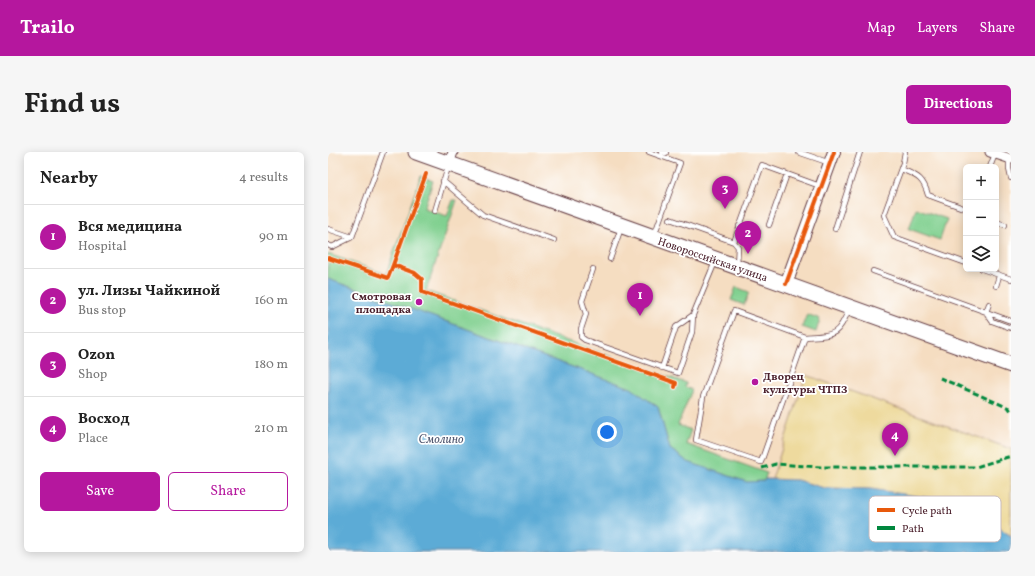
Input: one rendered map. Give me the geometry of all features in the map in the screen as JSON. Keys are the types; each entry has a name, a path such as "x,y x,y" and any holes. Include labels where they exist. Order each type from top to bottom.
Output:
{"main road":[{"name":"Новороссийская улица","path":"416,152 451,158 622,226 1011,365"}],"street":[{"path":"993,153 1010,159"},
{"path":"786,284 832,158"}],"lane":[{"path":"328,245 332,247 352,237 383,152"},
{"path":"649,152 680,163 653,237"},
{"path":"662,152 666,152"},
{"path":"798,152 832,158"},
{"path":"835,229 860,152"},
{"path":"905,152 884,215 894,237 963,262"},
{"path":"991,164 993,153"},
{"path":"435,211 451,158"},
{"path":"1010,159 1009,169 1011,178"},
{"path":"734,242 762,165 821,187"},
{"path":"900,169 917,176 925,184 928,195 963,208"},
{"path":"769,225 787,174"},
{"path":"443,181 483,215 554,240"},
{"path":"670,219 734,242 738,247 737,267"},
{"path":"999,223 1004,225"},
{"path":"610,259 622,226"},
{"path":"739,226 758,232"},
{"path":"328,229 352,237"},
{"path":"593,270 582,301 586,314 581,329 581,336 585,340 678,373 692,332 694,315 716,259"},
{"path":"873,271 1011,321"},
{"path":"989,272 999,276 1011,278"},
{"path":"996,286 999,276"},
{"path":"986,312 989,304"},
{"path":"805,337 762,462 696,440 703,397 734,311 805,337 825,336 834,333 843,325 850,307"},
{"path":"986,312 992,321 1011,328"},
{"path":"662,368 676,327 694,315"}],"green space":[{"path":"421,176 433,181 424,208 447,216 453,200 457,200 426,291 686,383 685,387 692,390 678,425 691,430 686,444 767,473 764,481 747,482 688,462 670,449 658,407 631,388 328,279 328,254 386,274"},
{"path":"916,208 947,219 940,240 909,229"},
{"path":"736,287 749,292 744,305 731,300"},
{"path":"807,314 820,319 816,332 802,327"}],"sand":[{"path":"806,375 1011,449 1011,536 1001,529 1001,496 899,496 871,489 824,488 797,480 772,479"}],"water":[{"name":"Смолино","path":"328,279 631,388 658,407 670,449 688,462 747,482 764,481 765,479 797,480 824,488 871,489 916,496 869,496 869,542 1001,542 1001,529 1011,536 1011,552 328,552"}],"marked path":[{"path":"940,378 1009,408 1011,411"},
{"path":"762,468 776,464 821,467 976,467 1011,456"}],"cycle path":[{"path":"786,284 834,152"},
{"path":"393,265 426,174"},
{"path":"328,258 388,278 393,265 415,273 422,279 422,292 676,383 675,387"}],"place":[{"name":"Ozon","path":"725,209"},
{"name":"ул. Лизы Чайкиной","path":"748,254"},
{"name":"Смотровая площадка","path":"419,302"},
{"name":"Вся медицина","path":"640,316"},
{"name":"Дворец культуры ЧТПЗ","path":"755,382"},
{"name":"Восход","path":"895,456"}]}
